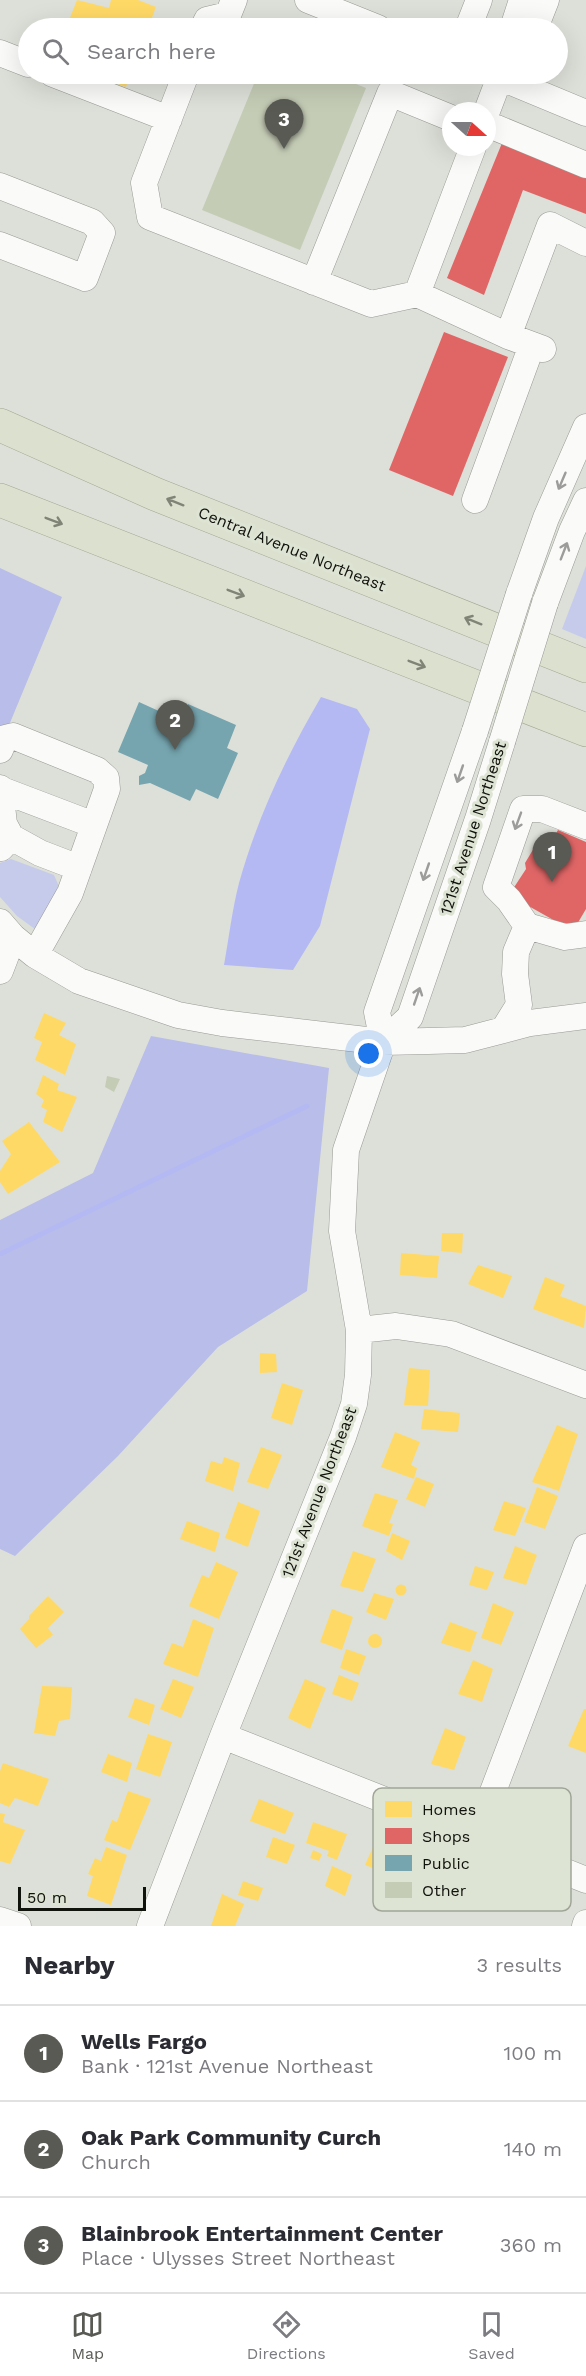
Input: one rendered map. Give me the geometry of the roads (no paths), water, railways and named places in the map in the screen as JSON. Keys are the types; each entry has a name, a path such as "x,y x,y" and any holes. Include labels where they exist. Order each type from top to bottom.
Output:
{"highway":[{"name":"Central Avenue Northeast","path":"0,425 155,494 586,666"},
{"path":"0,500 586,730"}],"street":[{"path":"215,18 228,15 234,0"},
{"path":"308,0 353,18"},
{"path":"472,18 479,0"},
{"path":"516,18 522,0"},
{"path":"539,18 546,0"},
{"path":"0,53 18,60"},
{"path":"79,84 169,119"},
{"path":"182,84 144,183 150,217 371,304 417,294 508,336 538,347 475,500"},
{"path":"490,102 496,84"},
{"path":"521,84 586,113"},
{"path":"314,282 390,93 442,114"},
{"path":"496,128 586,165"},
{"path":"417,294 470,156"},
{"path":"0,186 93,222 102,233 85,278 0,245"},
{"path":"508,336 550,225 586,243"},
{"name":"121st Avenue Northeast","path":"383,1041 377,1012 546,518 586,427"},
{"name":"121st Avenue Northeast","path":"150,1926 354,1404 358,1375 359,1330 342,1231 346,1150 383,1041 410,1017 478,819 545,603 572,531 586,501"},
{"path":"0,750 5,738 13,736 97,770 106,778 107,789 70,893 35,955"},
{"path":"79,868 5,843 1,789 94,825"},
{"path":"586,826 542,809 523,809 496,887 509,900 527,926 565,937 586,934"},
{"path":"504,1029 519,1005 516,952 527,926"},
{"path":"6,929 35,955 79,981 178,1015 222,1023 383,1041 465,1040 562,1017 586,1016"},
{"path":"0,970 6,929"},
{"path":"359,1330 396,1326 451,1334 586,1385"},
{"path":"494,1788 586,1547"},
{"path":"223,1736 373,1795"},
{"path":"571,1874 586,1880"},
{"path":"0,1920 18,1926"}],"waterway":[{"path":"0,1254 307,1106"}],"place":[{"name":"Blainbrook Entertainment Center","path":"284,149"},
{"name":"Oak Park Community Curch","path":"175,750"},
{"name":"Wells Fargo","path":"552,882"}]}
